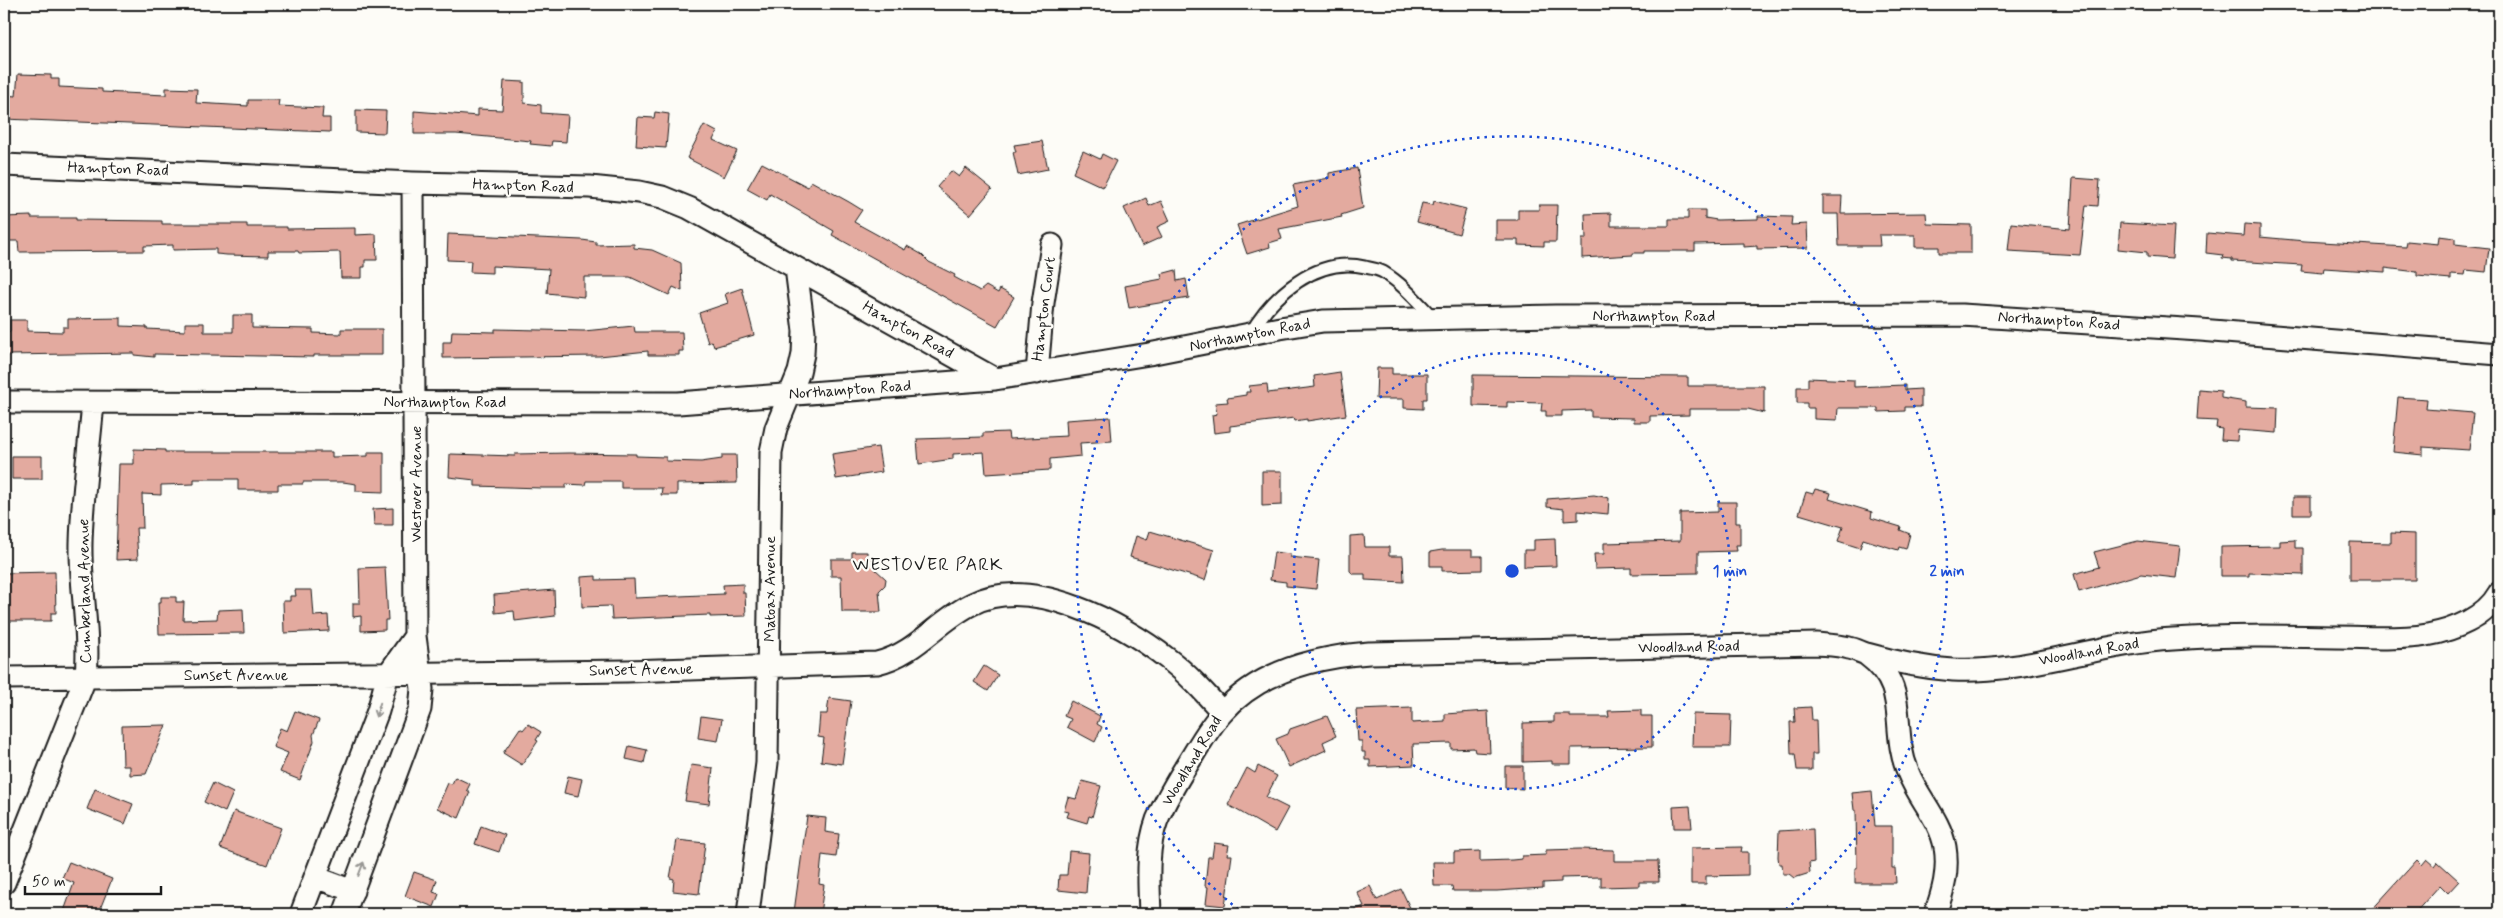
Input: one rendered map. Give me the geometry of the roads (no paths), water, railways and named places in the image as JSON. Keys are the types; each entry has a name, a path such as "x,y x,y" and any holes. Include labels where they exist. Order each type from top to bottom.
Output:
{"street":[{"name":"Hampton Road","path":"4,165 413,183 590,187 639,192 662,197 689,208 995,379"},
{"name":"Westover Avenue","path":"344,914 420,709 421,673 415,636 413,183"},
{"name":"Hampton Court","path":"1037,373 1043,303 1052,245"},
{"name":"Matoax Avenue","path":"748,914 768,763 771,452 776,428 804,354 804,331 796,268"},
{"name":"Northampton Road","path":"4,402 678,403 995,379 1149,354 1323,321 1555,316 1962,315 2190,330 2499,354"},
{"name":"Cumberland Avenue","path":"4,883 86,676 88,637 82,590 81,543 93,403"},
{"name":"Woodland Road","path":"1150,914 1149,872 1157,821 1181,774 1210,728 1222,712 1260,682 1284,670 1315,660 1348,654 1816,644 1851,648 1866,654 1920,667 1980,670 2006,667 2119,645 2171,639 2237,636 2386,637 2426,635 2449,630 2486,610 2499,592"},
{"name":"Sunset Avenue","path":"4,678 388,674 877,662 892,659 906,653 942,623 973,603 1016,595 1041,596 1065,603 1108,622 1149,645 1199,686 1222,712"},
{"path":"301,914 378,711 388,674 415,636"},
{"path":"1866,654 1879,664 1889,676 1897,702 1900,748 1908,772 1936,821 1944,845 1947,866 1936,914"},
{"path":"315,877 353,891"}],"lane":[{"path":"1250,334 1275,301 1296,283 1313,272 1337,266 1357,265 1381,271 1402,286 1434,319"}],"railway":[{"path":"2486,4 2499,5"}],"district":[{"name":"WESTOVER PARK","path":"928,565"}]}
